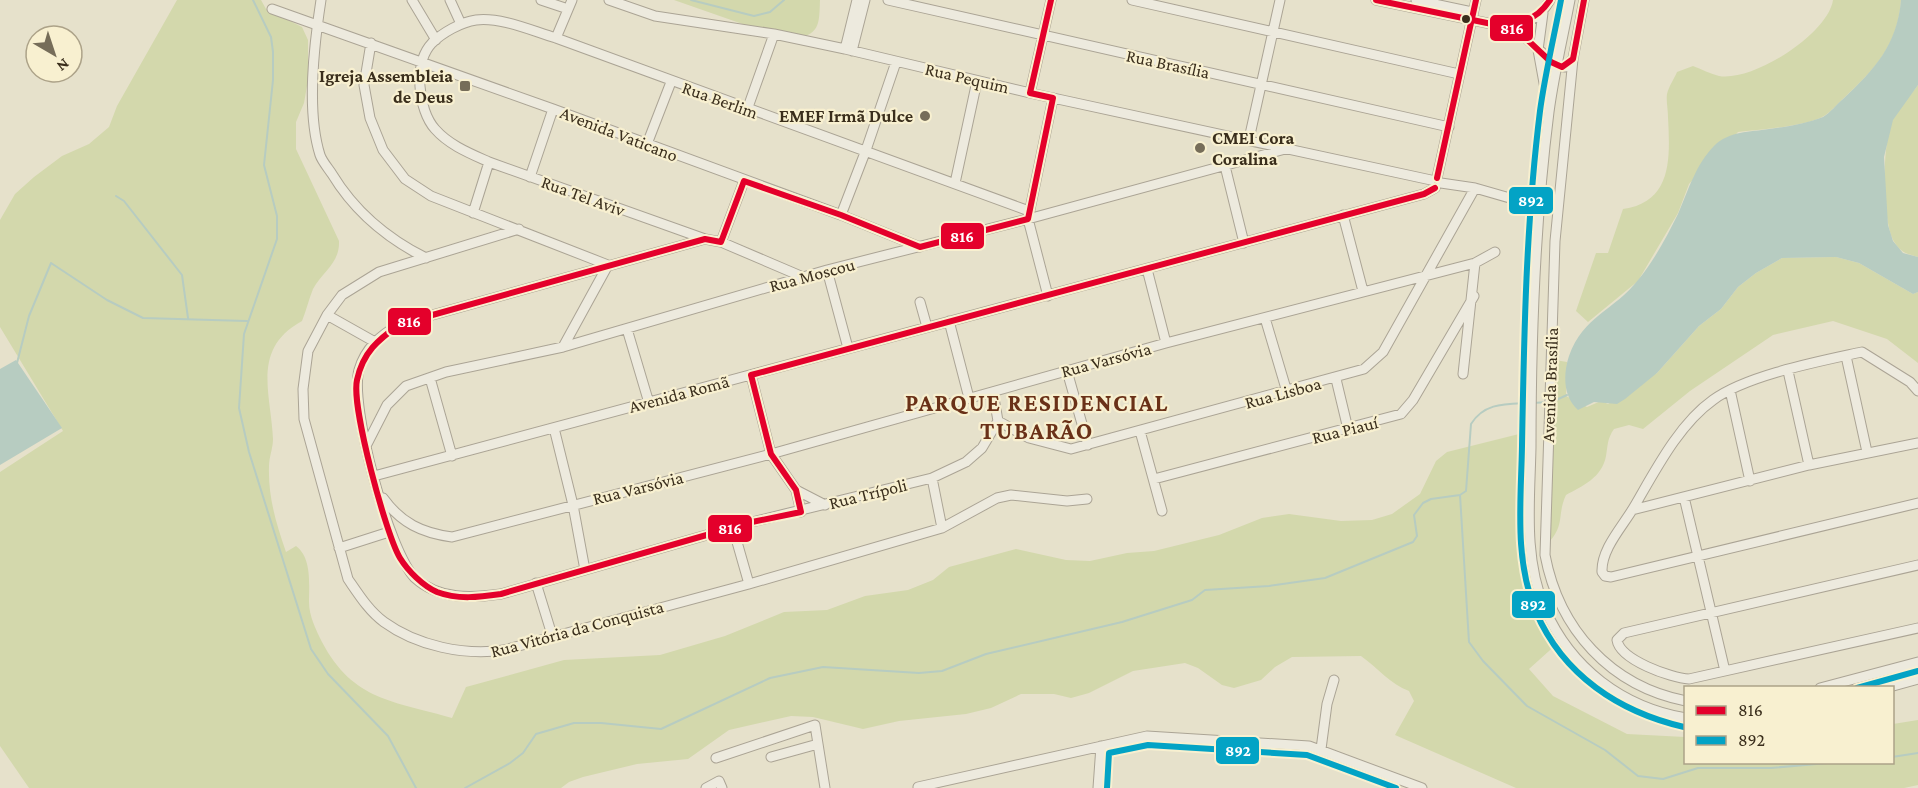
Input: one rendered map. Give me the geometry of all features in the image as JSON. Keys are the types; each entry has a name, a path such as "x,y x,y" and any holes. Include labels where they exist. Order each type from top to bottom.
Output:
{"street":[{"path":"321,0 312,85 320,156 362,215 388,236 426,258"},
{"path":"412,0 436,40"},
{"path":"450,0 461,24"},
{"path":"541,0 570,5 556,39"},
{"name":"Rua Pequim","path":"609,0 655,16 774,34 849,50 1030,93 1249,139 1436,182 1475,188 1541,207"},
{"path":"849,50 857,0"},
{"path":"849,50 865,0"},
{"name":"Rua Brasília","path":"888,0 1042,37 1449,127"},
{"path":"1030,93 1051,0"},
{"path":"1132,0 1459,74"},
{"path":"1249,139 1280,0"},
{"path":"1376,0 1517,23 1529,21 1543,13"},
{"path":"1416,0 1516,29 1557,66 1566,66 1573,59"},
{"path":"1436,182 1476,0"},
{"path":"1549,112 1538,50 1543,13 1550,0"},
{"name":"Avenida Brasília","path":"1570,0 1549,112 1533,311 1531,547 1538,587 1545,609 1575,657 1605,686 1653,711 1684,718"},
{"name":"Avenida Brasília","path":"1584,0 1573,59 1555,241 1544,540 1551,581 1560,604 1584,641 1612,670 1654,693 1684,700"},
{"name":"Avenida Vaticano","path":"272,9 554,109 841,215 920,247"},
{"name":"Rua Berlim","path":"424,62 429,48 436,40 461,24 477,20 498,21 556,39 747,110 866,150 955,183 1029,215"},
{"path":"747,110 774,34"},
{"path":"371,43 364,85 370,118 383,150 405,179 431,196 608,265"},
{"name":"Rua Tel Aviv","path":"424,62 419,95 424,113 433,128 458,148 530,177 705,239 721,242 803,277"},
{"path":"841,215 896,62"},
{"path":"955,183 977,81"},
{"path":"647,144 671,82"},
{"path":"1048,296 1029,215 1053,98"},
{"path":"530,177 554,109"},
{"name":"Rua Moscou","path":"366,446 387,405 406,386 446,372 563,347 827,270 1289,148"},
{"path":"473,213 489,162"},
{"path":"1225,166 1244,243"},
{"path":"721,242 744,180"},
{"name":"Avenida Romã","path":"374,476 1424,194 1436,182"},
{"name":"Rua Lisboa","path":"998,421 1029,438 1071,449 1336,379 1364,369 1379,358 1475,188"},
{"path":"1343,215 1363,291"},
{"name":"Rua Vitória da Conquista","path":"519,229 379,272 358,284 342,295 327,315 308,351 303,389 304,419 348,579 364,602 383,621 402,633 444,647 480,654 504,650 552,635 749,584 942,528 988,501 1011,495 1067,501 1087,499"},
{"path":"327,315 375,342 400,324 705,239"},
{"name":"Rua Varsóvia","path":"381,495 396,514 414,528 426,533 452,537 771,454 1166,343 1475,263 1495,252"},
{"path":"1463,374 1475,263"},
{"path":"563,347 608,265"},
{"path":"1147,269 1166,343"},
{"path":"827,270 848,348"},
{"name":"Rua Piauí","path":"1154,479 1384,420 1405,411 1473,296"},
{"path":"920,302 927,327"},
{"path":"1265,318 1287,392"},
{"path":"948,321 969,398"},
{"path":"627,329 649,403"},
{"name":"Rua Trípoli","path":"375,342 364,357 356,383 366,446 381,495 389,532 400,558 416,578 437,592 471,598 501,594 733,528 932,478 966,462 982,448 998,421"},
{"path":"1918,391 1910,382 1866,353 1788,371 1730,390 1713,400 1693,419 1650,478 1604,556 1602,572 1605,576 1611,577 1918,503"},
{"path":"1846,356 1867,452"},
{"path":"1067,371 1088,445"},
{"path":"1788,371 1809,465"},
{"path":"751,375 771,454 796,490 801,512"},
{"path":"430,378 452,456"},
{"path":"1336,379 1348,429"},
{"path":"1730,390 1750,481"},
{"path":"993,392 998,421"},
{"path":"554,428 573,505 585,570"},
{"path":"1140,431 1162,511"},
{"path":"1632,510 1809,465 1918,442"},
{"path":"932,478 942,528"},
{"path":"796,490 825,505"},
{"path":"1684,497 1725,671"},
{"path":"733,528 749,584"},
{"path":"339,548 389,532"},
{"path":"1918,565 1624,633 1617,640 1622,651 1643,664 1673,677 1689,679 1918,628"},
{"path":"536,583 552,635"},
{"path":"1824,686 1918,662"},
{"path":"1321,749 1327,704 1334,680"},
{"path":"1891,686 1918,680"},
{"path":"716,758 815,725 826,788"},
{"path":"918,787 1121,740 1147,736 1179,736 1321,749 1422,788"},
{"path":"771,757 818,744"},
{"path":"1098,788 1101,746"},
{"path":"706,788 719,781 722,788"}],"green space":[{"path":"177,0 261,0 266,9 302,27 308,40 308,80 304,103 296,122 296,149 339,241 339,249 334,261 313,289 302,321 286,332 276,345 270,359 268,389 273,439 269,463 271,499 286,552 296,546 305,557 309,580 310,612 322,642 334,662 347,676 377,696 452,718 466,687 564,660 660,655 725,636 784,612 827,610 865,596 908,590 933,580 949,567 1016,549 1066,560 1090,561 1127,553 1154,551 1219,535 1262,518 1289,514 1341,521 1372,520 1392,514 1420,494 1436,461 1447,452 1527,432 1525,513 1529,567 1545,618 1559,642 1529,669 1553,696 1627,734 1684,737 1684,764 1894,764 1894,724 1918,720 1918,785 1904,788 1516,788 1395,735 1414,701 1409,691 1390,680 1361,656 1292,657 1275,667 1261,680 1234,688 1222,685 1198,668 1185,663 1133,671 1089,693 1071,698 1054,694 1021,694 991,708 966,714 899,721 863,729 813,717 791,716 729,730 688,759 637,764 583,777 561,788 29,788 0,746 0,472 63,431 0,327 0,220 15,194 34,177 62,156 89,144 109,127 117,106"},
{"path":"674,0 820,0 816,28 808,35 791,41"},
{"path":"1833,0 1901,0 1895,30 1876,65 1824,116 1795,125 1738,132 1689,184 1678,213 1638,281 1588,322 1576,311 1596,253 1608,253 1623,209 1639,205 1651,197 1660,187 1665,175 1669,147 1667,94 1677,72 1693,66 1719,76 1733,76 1769,64 1804,41 1818,27 1828,13"},
{"path":"1918,85 1918,257 1900,249 1890,233 1885,201 1885,163 1889,130 1893,119"},
{"path":"1836,257 1859,263 1913,294 1918,292 1918,363 1887,339 1833,321 1773,335 1690,391 1643,429 1629,425 1614,429 1609,439 1604,464 1596,476 1566,495 1558,529 1550,541 1555,360 1567,362 1566,396 1587,407 1601,401 1608,404 1657,373 1699,326 1721,309 1738,287 1756,273 1782,258"}],"shaded area":[{"path":"1901,0 1918,0 1918,85 1893,120 1884,157 1888,225 1893,241 1903,253 1918,257 1918,292 1913,294 1859,263 1836,257 1782,258 1738,287 1721,309 1699,326 1657,373 1625,399 1617,404 1594,402 1578,410 1569,399 1565,378 1567,363 1575,342 1591,322 1629,290 1649,265 1678,214 1693,178 1708,153 1726,137 1797,124 1826,115 1855,88 1883,55 1895,30"},
{"path":"16,360 62,428 0,465 0,369"}],"waterway":[{"path":"253,0 271,37 273,52 273,80 264,165 277,216 277,239 244,334 239,408 249,452 311,649 328,674 388,736 416,788"},
{"path":"691,0 754,16 770,12 784,0"},
{"path":"116,196 124,201 182,275 188,318"},
{"path":"17,363 29,316 51,263 107,300 143,318 247,321"},
{"path":"1554,401 1567,395"},
{"path":"1533,403 1548,402"},
{"path":"465,788 510,763 523,753 536,734 574,723 601,723 661,729 770,678 823,667 919,673 942,671 986,654 1122,622 1192,600 1205,590 1269,586 1325,578 1413,542 1417,536 1414,515 1423,503 1431,499 1460,495 1466,491 1471,424 1476,417 1496,406 1527,403"},
{"path":"1460,495 1469,642 1483,661 1527,706 1605,750 1638,776 1663,779 1698,768 1771,768 1816,764"},
{"path":"1894,757 1918,753"}],"transit line":[{"name":"816","path":"1051,0 1030,93 1053,98 1028,219 920,247 841,215 744,181 721,242 705,239 400,324 378,341 367,354 357,380 359,416 371,470 394,545 400,558 412,573 426,586 445,595 469,597 501,594 752,522 801,512 796,490 771,454 751,375 1424,194 1435,188"},
{"name":"816","path":"1376,0 1516,29 1551,62 1562,67 1573,59 1584,0"},
{"name":"816","path":"1437,178 1476,0"},
{"name":"816","path":"1497,18 1521,20 1533,17 1550,0"},
{"name":"892","path":"1561,0 1540,111 1529,237 1520,509 1524,572 1536,612 1547,634 1578,672 1596,688 1637,712 1684,727"},
{"name":"892","path":"1864,686 1918,671"},
{"name":"892","path":"1107,788 1109,753 1148,745 1307,755 1396,788"}],"place":[{"name":"Igreja Assembleia de Deus","path":"465,86"},
{"name":"EMEF Irmã Dulce","path":"925,116"},
{"name":"CMEI Cora Coralina","path":"1200,148"}],"district":[{"name":"PARQUE RESIDENCIAL TUBARÃO","path":"1037,416"}]}
